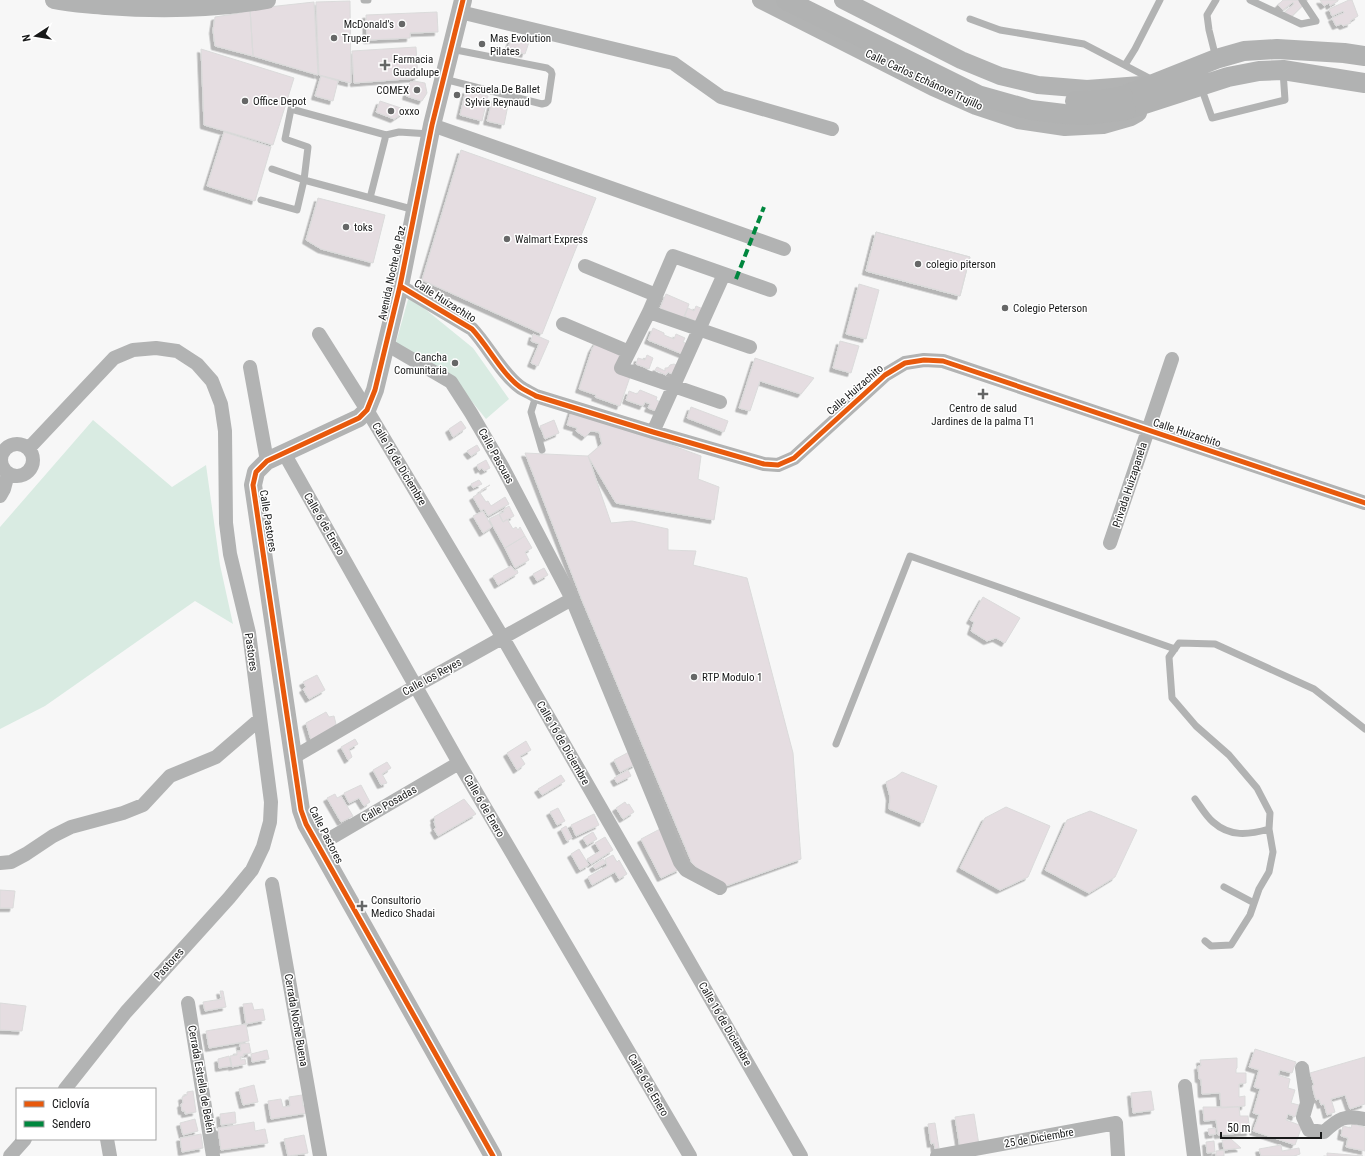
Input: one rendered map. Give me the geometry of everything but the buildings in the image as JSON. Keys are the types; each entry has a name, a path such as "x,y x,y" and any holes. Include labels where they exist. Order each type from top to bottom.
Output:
{"main road":[{"name":"Calle Carlos Echánove Trujillo","path":"786,0 978,95 1031,110 1064,114 1086,114 1124,103 1216,59 1244,51 1277,49 1344,53 1365,56"},
{"name":"Calle Carlos Echánove Trujillo","path":"811,0 913,52 1003,91 1059,101 1100,100 1124,103"},
{"name":"Calle Carlos Echánove Trujillo","path":"1156,89 1200,86 1228,77 1259,71 1283,70 1365,83"}],"street":[{"path":"54,0 65,3 122,7 188,8 267,0"},
{"name":"Calle Carlos Echánove Trujillo","path":"761,0 933,87 976,106 1018,120 1065,127 1104,125 1131,117 1156,89"},
{"path":"809,24 808,8 811,0"},
{"name":"Calle Carlos Echánove Trujillo","path":"843,0 961,60 1000,76 1038,85 1088,89 1156,89"},
{"path":"462,6 673,63 721,97 832,129"},
{"name":"Avenida Noche de Paz","path":"367,410 375,390 400,286 431,129 462,6"},
{"path":"876,58 888,48 892,36 892,25"},
{"path":"431,129 784,249"},
{"path":"720,402 621,368 649,312 673,256 770,290"},
{"path":"585,266 656,295"},
{"path":"653,432 700,329 730,277"},
{"name":"Calle Huizachito","path":"400,286 472,329 482,339 508,376 519,387 536,396 764,464 778,465 794,458 885,374 905,363 924,360 943,361 1365,503"},
{"path":"649,312 750,347"},
{"path":"563,324 628,352"},
{"name":"Calle 16 de Diciembre","path":"319,334 367,410 503,638 801,1156"},
{"name":"Calle Pascuas","path":"386,344 451,382 472,413 502,466 572,599 680,862 686,870 720,888"},
{"name":"Pastores","path":"29,448 114,358 133,350 156,348 177,351 197,364 212,381 221,404 225,432 226,523 230,554 249,634 271,802 270,822 263,847 252,870 229,898 126,1012 66,1088"},
{"name":"Privada Huizapanela","path":"1110,543 1172,359"},
{"path":"250,367 267,461 359,418 367,410"},
{"path":"21,444 29,448 34,457 33,467 27,474 17,477 8,474 3,469 1,462 4,447 21,444"},
{"name":"Calle 6 de Enero","path":"284,453 459,763 690,1156"},
{"name":"Calle Pastores","path":"267,461 256,472 253,485 301,810 306,824 493,1156"},
{"path":"0,496 4,489 8,474"},
{"name":"Calle los Reyes","path":"294,757 416,686 572,599"},
{"path":"0,864 10,862 26,854 52,836 71,827 123,813 143,805 170,776 216,757 260,719"},
{"name":"Calle Posadas","path":"318,845 459,763"},
{"name":"Cerrada Noche Buena","path":"272,884 320,1156"},
{"name":"Cerrada Estrella de Belén","path":"188,1003 213,1156"},
{"path":"1302,1068 1307,1103 1303,1117 1309,1130 1324,1132 1336,1121 1352,1116 1365,1119"},
{"path":"1185,1086 1194,1156"},
{"name":"25 de Diciembre","path":"937,1156 1116,1123 1118,1156"},
{"path":"10,1156 24,1140"},
{"path":"107,1140 110,1156"}],"lane":[{"path":"1125,65 1135,49 1160,0"},
{"path":"1216,0 1207,15 1216,59"},
{"path":"1250,0 1301,24 1316,21 1302,0"},
{"path":"970,19 1000,30 1084,44 1125,65 1156,89"},
{"path":"444,79 542,104 548,101 552,74 547,68 451,49"},
{"path":"1200,86 1212,118 1285,100 1283,70"},
{"path":"261,200 297,210 304,180 308,147 285,139 291,109 386,135 398,132 431,129"},
{"path":"370,198 386,135"},
{"path":"272,169 304,180 415,210"},
{"path":"536,396 531,412 542,450"},
{"path":"836,744 910,556 1175,649"},
{"path":"1205,941 1211,946 1231,945 1250,915 1259,889 1269,872 1272,852 1269,829 1270,813 1257,788 1229,756 1196,726 1172,698 1169,657 1179,643 1215,644 1314,689 1365,729"},
{"path":"1195,800 1212,822 1229,832 1252,833 1269,829"},
{"path":"1224,888 1254,904"}],"shaded area":[{"name":"Cancha Comunitaria","path":"409,296 473,348 509,399 486,419 452,377 395,346"},
{"path":"93,420 172,487 206,465 220,565 233,624 195,601 45,706 0,729 0,527"}],"marked path":[{"path":"736,279 764,207"}],"cycle path":[{"path":"463,0 432,125 400,286 375,390 367,410 359,418 267,461 256,472 253,485 301,810 306,824 493,1156"},
{"path":"400,286 472,329 507,375 522,388 536,396 764,464 778,465 794,458 885,375 905,363 924,360 943,361 1365,503"}],"place":[{"name":"McDonald's","path":"402,24"},
{"name":"Truper","path":"334,38"},
{"name":"Mas Evolution Pilates","path":"482,44"},
{"name":"Farmacia Guadalupe","path":"385,65"},
{"name":"COMEX","path":"417,90"},
{"name":"Escuela De Ballet Sylvie Reynaud","path":"457,95"},
{"name":"Office Depot","path":"245,101"},
{"name":"oxxo","path":"391,111"},
{"name":"toks","path":"346,227"},
{"name":"Walmart Express","path":"507,239"},
{"name":"colegio piterson","path":"918,264"},
{"name":"Colegio Peterson","path":"1005,308"},
{"name":"Cancha Comunitaria","path":"455,363"},
{"name":"Centro de salud Jardines de la palma T1","path":"983,394"},
{"name":"RTP Modulo 1","path":"694,677"},
{"name":"Consultorio Medico Shadai","path":"362,906"}]}
